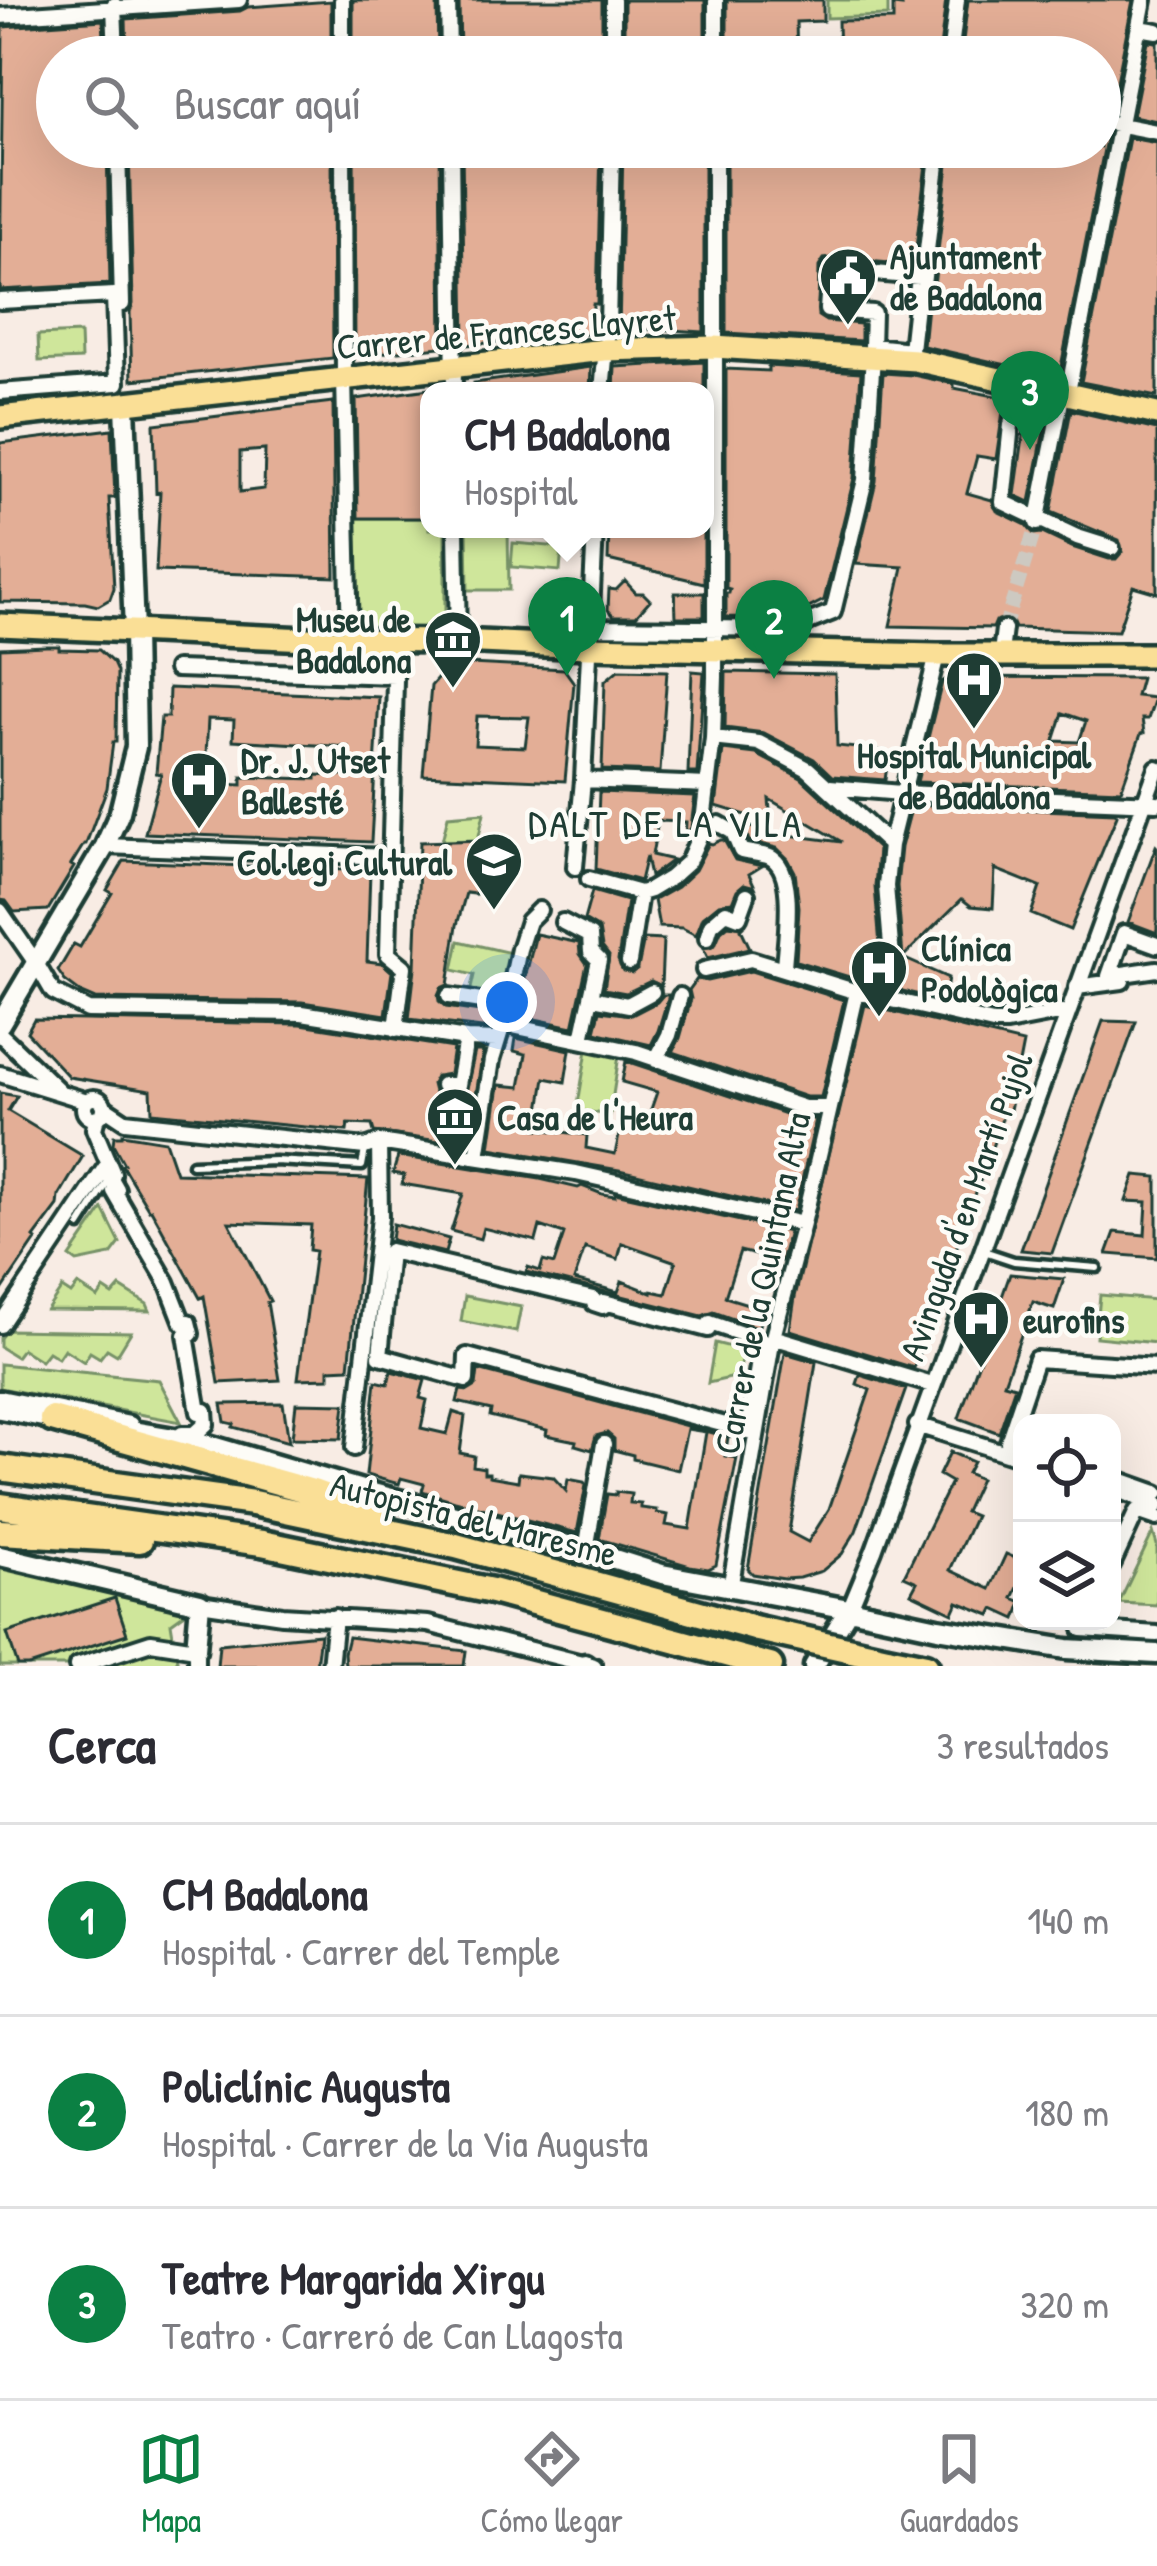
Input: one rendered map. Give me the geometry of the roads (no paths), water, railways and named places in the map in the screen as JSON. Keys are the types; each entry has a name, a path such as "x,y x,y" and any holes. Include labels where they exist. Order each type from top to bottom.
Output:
{"highway":[{"path":"52,1419 313,1492 456,1546"},
{"name":"Autopista del Maresme","path":"0,1468 253,1503 456,1546 758,1629 926,1666"},
{"name":"Autopista del Maresme","path":"0,1506 262,1543 492,1591 759,1663"},
{"path":"0,1532 262,1543"}],"main road":[{"name":"Carrer de Francesc Layret","path":"0,418 604,350 714,347 915,360 1157,413"},
{"path":"0,625 396,641 714,638 937,655 1157,656"}],"street":[{"path":"0,16 239,0"},
{"path":"341,0 342,36"},
{"path":"448,0 449,36"},
{"path":"613,36 614,0"},
{"path":"716,0 716,36"},
{"path":"953,36 957,0"},
{"path":"1121,120 1144,0"},
{"path":"114,5 115,36"},
{"path":"1138,28 1157,31"},
{"path":"1121,125 1157,132"},
{"path":"0,392 117,383 118,168"},
{"path":"343,168 350,640"},
{"path":"451,168 454,382"},
{"path":"602,382 612,168"},
{"path":"589,879 640,893 650,890 688,862 702,830 715,676 716,168"},
{"path":"915,360 937,168"},
{"path":"1037,521 1111,168"},
{"path":"830,269 919,277 911,350 872,346 873,313 827,310 830,269"},
{"path":"0,301 114,296 125,405 136,747 124,799 105,846 0,1024"},
{"path":"714,638 791,629 833,612 865,480 873,356"},
{"path":"1020,382 1003,502 1037,521 1112,548"},
{"path":"456,538 458,641"},
{"path":"575,867 594,538"},
{"path":"1001,653 1004,629"},
{"path":"396,641 388,954 404,967 396,1029"},
{"path":"885,997 892,958 886,886 890,845 898,795 937,655"},
{"path":"176,669 395,676"},
{"path":"713,738 759,743 808,769 890,845"},
{"name":"Avinguda d'en Martí Pujol","path":"832,1666 1077,987 1150,803 1157,767"},
{"path":"583,781 705,785"},
{"path":"830,787 898,795 1150,803"},
{"path":"719,824 733,832 741,851 771,858 780,867 788,896 784,968"},
{"path":"105,846 389,857"},
{"path":"629,962 640,893"},
{"path":"707,938 711,926 726,912 739,916 747,895"},
{"path":"477,1157 497,1040 528,921 539,910"},
{"path":"0,911 53,992 88,1010 302,1013 497,1040"},
{"path":"563,922 590,936 590,952 598,960 582,1039"},
{"path":"1157,945 1124,933 1109,976 1157,973"},
{"path":"704,970 751,959 857,992 993,1023 1069,1011"},
{"path":"1077,987 1157,973"},
{"path":"592,998 628,1005 652,992"},
{"name":"Carrer de la Quintana Alta","path":"730,1588 773,1337 857,992"},
{"path":"448,996 507,1005"},
{"path":"656,1060 680,996"},
{"path":"503,1024 582,1039 804,1108 830,1108"},
{"path":"0,1034 63,1095"},
{"path":"443,1085 458,1084 466,1039"},
{"path":"0,1074 86,1101 86,1113 100,1112 125,1121 477,1157 576,1173 803,1224"},
{"path":"0,1399 188,1436 206,1424 205,1411 199,1412 188,1322 183,1323 166,1282 114,1191 94,1129 100,1112"},
{"path":"354,1448 380,1217 372,1144"},
{"path":"0,1321 110,1170"},
{"path":"110,1170 178,1288 194,1327 211,1417 210,1430 198,1442"},
{"path":"390,1251 593,1299 603,1306 604,1302 708,1329 710,1322 762,1341 748,1431 467,1356 466,1380 380,1357 390,1251"},
{"path":"773,1337 932,1384"},
{"path":"1017,1414 1036,1359 1157,1367"},
{"path":"0,1409 198,1442 662,1574 1067,1649 1157,1654"},
{"path":"917,1425 1013,1455"},
{"path":"586,1550 604,1444"},
{"path":"1121,1480 1157,1493"},
{"path":"1121,1491 1157,1505"},
{"path":"1121,1546 1137,1511 1157,1518"},
{"path":"0,1556 200,1603 282,1615 428,1624 588,1665"},
{"path":"76,1666 151,1642 196,1649 200,1603"},
{"path":"814,1666 849,1609"},
{"path":"330,1666 335,1617"},
{"path":"1097,1630 1157,1634"}],"lane":[{"path":"192,1164 275,1161 362,1166 372,1144"},
{"path":"80,1226 110,1170"},
{"path":"981,1250 1013,1261 1096,1268"}],"tunnel":[{"path":"1004,629 1037,523"}],"place":[{"name":"Ajuntament de Badalona","path":"848,327"},
{"name":"Teatre Margarida Xirgu","path":"1030,450"},
{"name":"CM Badalona","path":"567,676"},
{"name":"Policlínic Augusta","path":"774,679"},
{"name":"Museu de Badalona","path":"453,690"},
{"name":"Hospital Municipal de Badalona","path":"974,731"},
{"name":"Dr. J. Utset Ballesté","path":"199,831"},
{"name":"Col·legi Cultural","path":"494,912"},
{"name":"Clínica Podològica","path":"879,1019"},
{"name":"Casa de l'Heura","path":"455,1167"},
{"name":"eurofins","path":"981,1370"}],"district":[{"name":"DALT DE LA VILA","path":"666,822"}]}
